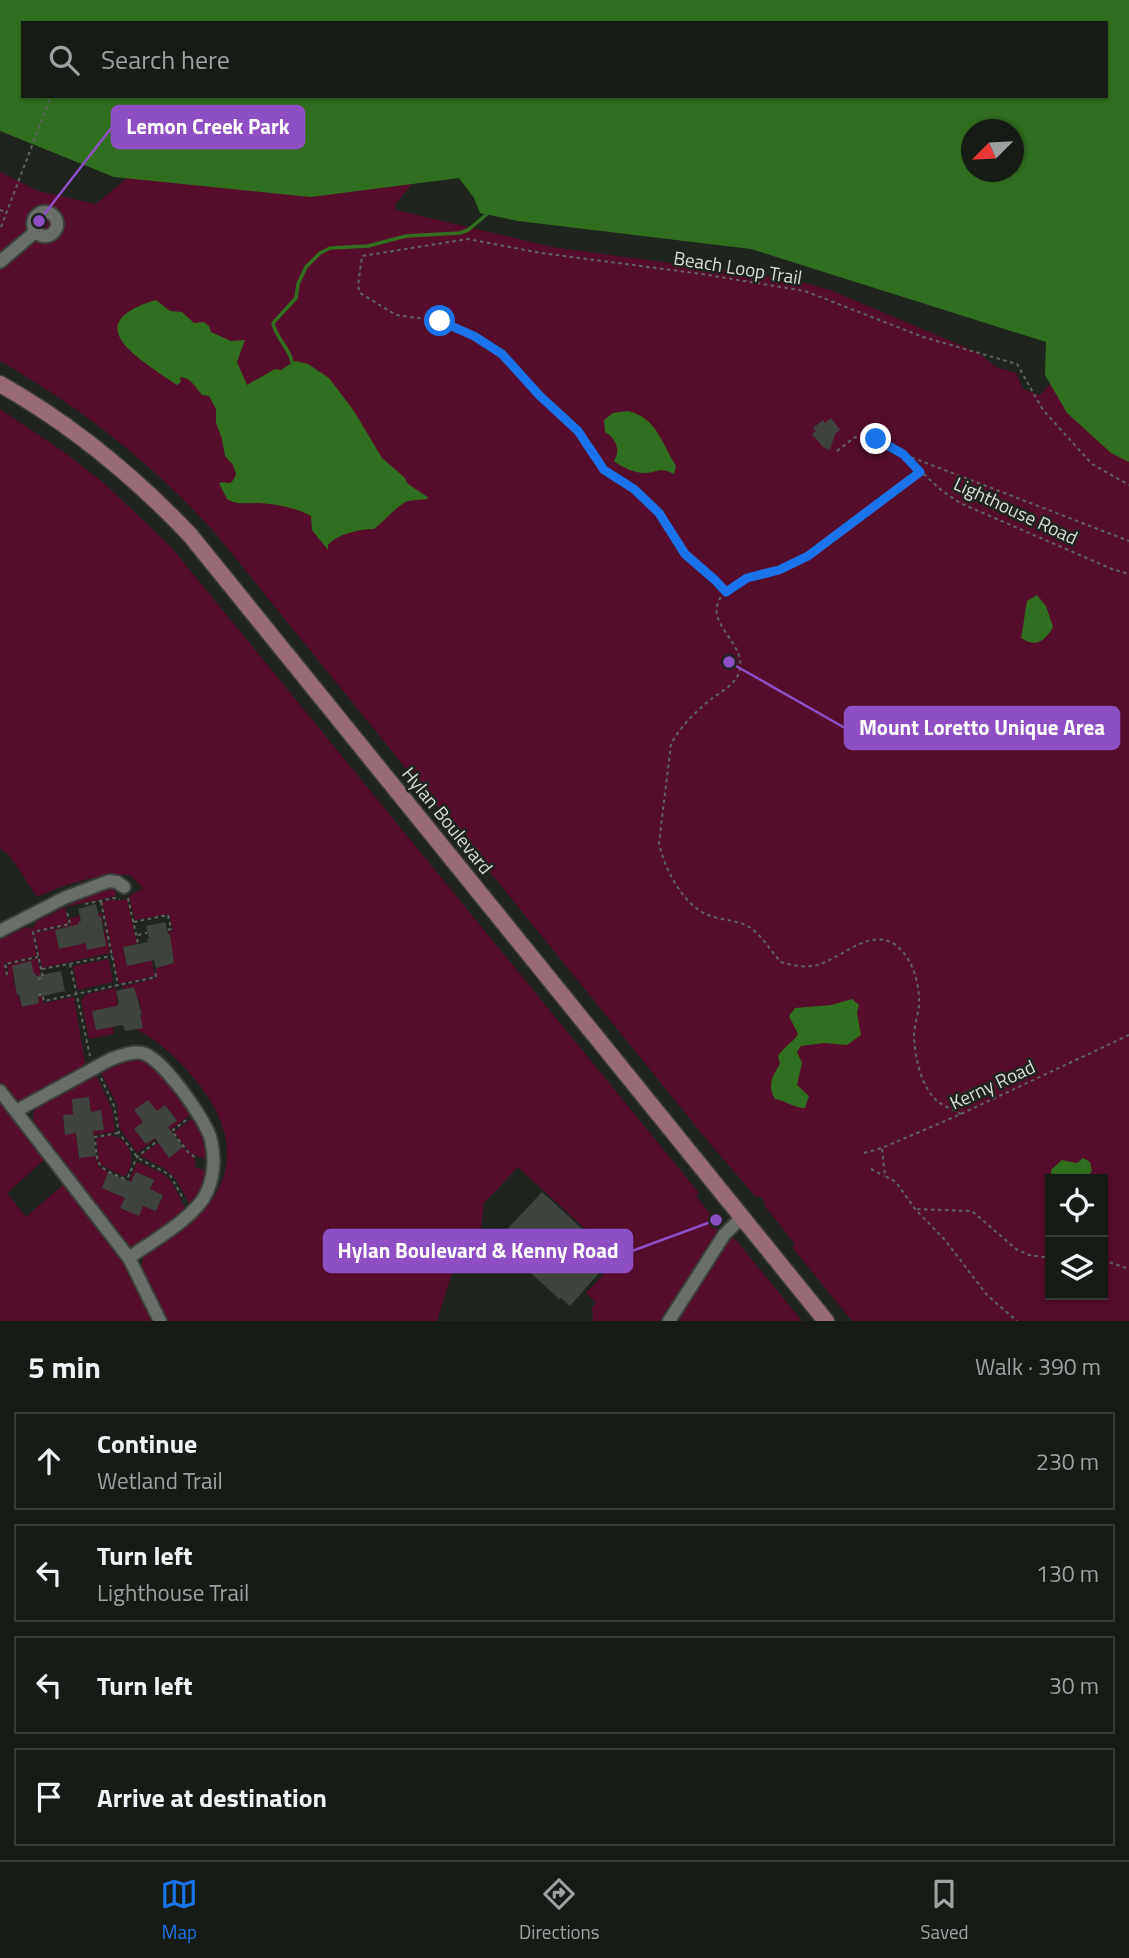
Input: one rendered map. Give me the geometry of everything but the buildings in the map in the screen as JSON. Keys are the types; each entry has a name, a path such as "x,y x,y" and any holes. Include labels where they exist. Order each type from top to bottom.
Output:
{"main road":[{"name":"Hylan Boulevard","path":"0,384 54,418 106,456 190,535 826,1321"}],"lane":[{"path":"0,262 36,231"},
{"path":"0,931 64,898 109,881 124,887"},
{"path":"16,1111 111,1059 127,1054 142,1053 154,1058 169,1075 201,1117 211,1136 213,1172 208,1190 193,1211 129,1258"},
{"path":"0,1091 129,1258 160,1321"},
{"path":"669,1321 724,1235 742,1217"}],"path":[{"path":"1,228 50,98"},
{"path":"0,210 7,213"},
{"name":"Beach Loop Trail","path":"726,592 685,554 659,513 634,489 604,470 578,431 540,396 502,354 474,336 440,321 396,315 360,293 358,286 362,256 468,239 541,253 702,274 804,291 923,337 1017,364 1043,411 1092,464 1129,485"},
{"path":"837,451 850,439 861,436 876,439 903,454 1129,541"},
{"name":"Lighthouse Road","path":"903,454 920,472 960,503 1129,574"},
{"path":"920,472 808,556 779,570 747,578 726,592 717,611 719,621 735,646 740,667 733,683 700,709 671,744 659,843 662,855 684,895 695,907 711,916 743,924 754,930 781,962 813,966 863,942 885,940 896,945 914,971 919,990 914,1035 923,1079 930,1094 961,1114"},
{"path":"78,906 128,898 138,943"},
{"path":"101,901 118,985"},
{"path":"38,979 43,978 33,932 70,924 66,908"},
{"path":"134,922 168,915 171,929 167,930"},
{"path":"136,935 147,933"},
{"path":"41,970 112,956"},
{"path":"7,975 5,964 38,957"},
{"path":"70,964 90,1056"},
{"path":"38,995 42,994 44,1001 76,995 156,977 155,970"},
{"name":"Kerny Road","path":"864,1153 961,1114 1129,1035"},
{"path":"99,1074 114,1106 119,1133 137,1157 170,1175 188,1208"},
{"path":"192,1115 172,1131 196,1158"},
{"path":"119,1133 95,1137 100,1167 127,1179 137,1157 156,1142"},
{"path":"882,1148 885,1176"},
{"path":"871,1169 896,1182 915,1209 946,1240 988,1295 1017,1321"},
{"path":"915,1209 972,1211 1016,1249 1029,1255 1045,1257"},
{"path":"1108,1262 1129,1269"}],"shaded area":[{"path":"0,0 1129,0 1129,462 1111,453 1067,413 1045,375 1046,342 751,249 518,221 480,213 474,198 459,178 311,197 114,177 0,131"},
{"path":"224,98 480,98 395,205 396,210 552,247 794,280 830,290 979,353 996,367 1016,373 1023,389 1040,395 1129,300 1129,1321 852,1321 792,1247 795,1244 760,1196 756,1197 712,1146 216,534 167,484 115,439 60,398 0,361 0,172 38,191 96,204"},
{"path":"156,300 170,311 182,312 194,323 204,322 211,332 231,341 245,340 237,362 247,385 295,361 308,364 329,378 354,411 382,458 404,477 408,484 429,498 406,502 374,529 343,535 328,545 328,550 312,530 311,516 306,513 276,505 238,503 227,499 219,483 230,483 236,474 233,465 225,456 216,423 216,409 209,396 202,395 188,379 180,377 181,382 177,385 147,365 123,342 118,331 120,320 132,310"},
{"path":"0,409 64,452 105,484 171,547 699,1193 696,1196 715,1220 712,1222 719,1224 715,1227 719,1232 660,1321 593,1321 592,1308 596,1303 586,1293 618,1259 518,1167 484,1203 480,1235 476,1238 465,1232 437,1321 168,1321 144,1276 144,1257 154,1246 187,1226 206,1207 219,1188 226,1169 227,1149 215,1109 202,1089 169,1052 136,1029 142,1014 139,999 134,987 123,989 123,986 157,978 156,968 174,963 170,934 167,932 173,931 169,914 135,920 129,896 143,888 130,875 82,880 37,897 10,856 0,848"},
{"path":"628,411 638,414 652,425 676,466 674,474 662,470 638,472 614,461 616,445 605,432 604,420 613,413"},
{"path":"1037,595 1046,606 1053,627 1047,636 1036,643 1021,638 1027,601"},
{"path":"108,886 114,888 116,896 66,907"},
{"path":"127,899 137,944 123,947 127,966 143,963 151,957 155,976 119,984 102,902"},
{"path":"65,907 68,924 33,932 37,956 4,964 6,976 7,965 38,958 41,977 37,978 36,974 13,979 22,1007 39,1003 38,997 41,996 44,1003 74,997 85,1063 77,1071 21,1100 12,1099 0,1086 0,940 26,927 32,929 37,921"},
{"path":"98,913 102,913 110,953 42,968 34,933 70,925 69,918 80,916 80,929 71,926 55,930 59,948 85,939 88,950 105,933 102,917 99,917"},
{"path":"109,959 113,982 78,990 73,966"},
{"path":"116,988 118,1010 108,1008 92,1011 113,1027 114,1034 89,1039 81,1001 86,994"},
{"path":"852,999 859,1005 857,1013 861,1035 847,1045 824,1043 801,1046 797,1052 802,1063 797,1085 809,1096 805,1108 775,1099 771,1085 780,1064 778,1056 798,1034 789,1016 795,1008 831,1005"},
{"path":"135,1059 157,1069 192,1114 170,1130 168,1127 177,1120 165,1105 157,1111 148,1100 135,1110 143,1122 134,1129 146,1144 156,1139 137,1153 119,1127 117,1105 101,1072"},
{"path":"96,1075 112,1109 115,1132 93,1135 93,1131 104,1130 101,1111 91,1112 89,1097 72,1099 73,1114 63,1116 65,1134 76,1133 79,1158 96,1156 98,1166 108,1172 102,1188 125,1198 121,1207 143,1206 156,1211 163,1196 150,1190 153,1179 136,1172 131,1182 129,1181 137,1162 169,1178 186,1210 133,1247 127,1245 33,1124 33,1113 38,1104"},
{"path":"0,1102 45,1159 7,1193 26,1217 65,1183 132,1274 153,1321 0,1321"},
{"path":"194,1117 205,1137 207,1159 191,1154 174,1132"},
{"path":"111,1135 123,1141 130,1152 131,1165 125,1177 99,1164 96,1138"},
{"path":"158,1143 170,1157 183,1147 195,1159 195,1167 207,1171 201,1190 190,1206 171,1175 140,1156"},
{"path":"1083,1158 1090,1162 1092,1170 1090,1174 1051,1174 1051,1170 1062,1160 1077,1163"},
{"path":"732,1238 802,1321 676,1321 727,1241"}],"waterway":[{"path":"292,362 273,323 296,298 298,284 306,267 320,253 330,248 368,246 406,236 460,233 468,230 487,214"}],"place":[{"name":"Lemon Creek Park","path":"39,221"},
{"name":"Mount Loretto Unique Area","path":"729,662"},
{"name":"Hylan Boulevard & Kenny Road","path":"716,1220"}],"route":[{"path":"440,321 474,336 502,354 540,396 578,431 604,470 645,498 668,525 685,554 726,592 747,578 793,565 808,556 920,472 903,454 876,439"}]}
